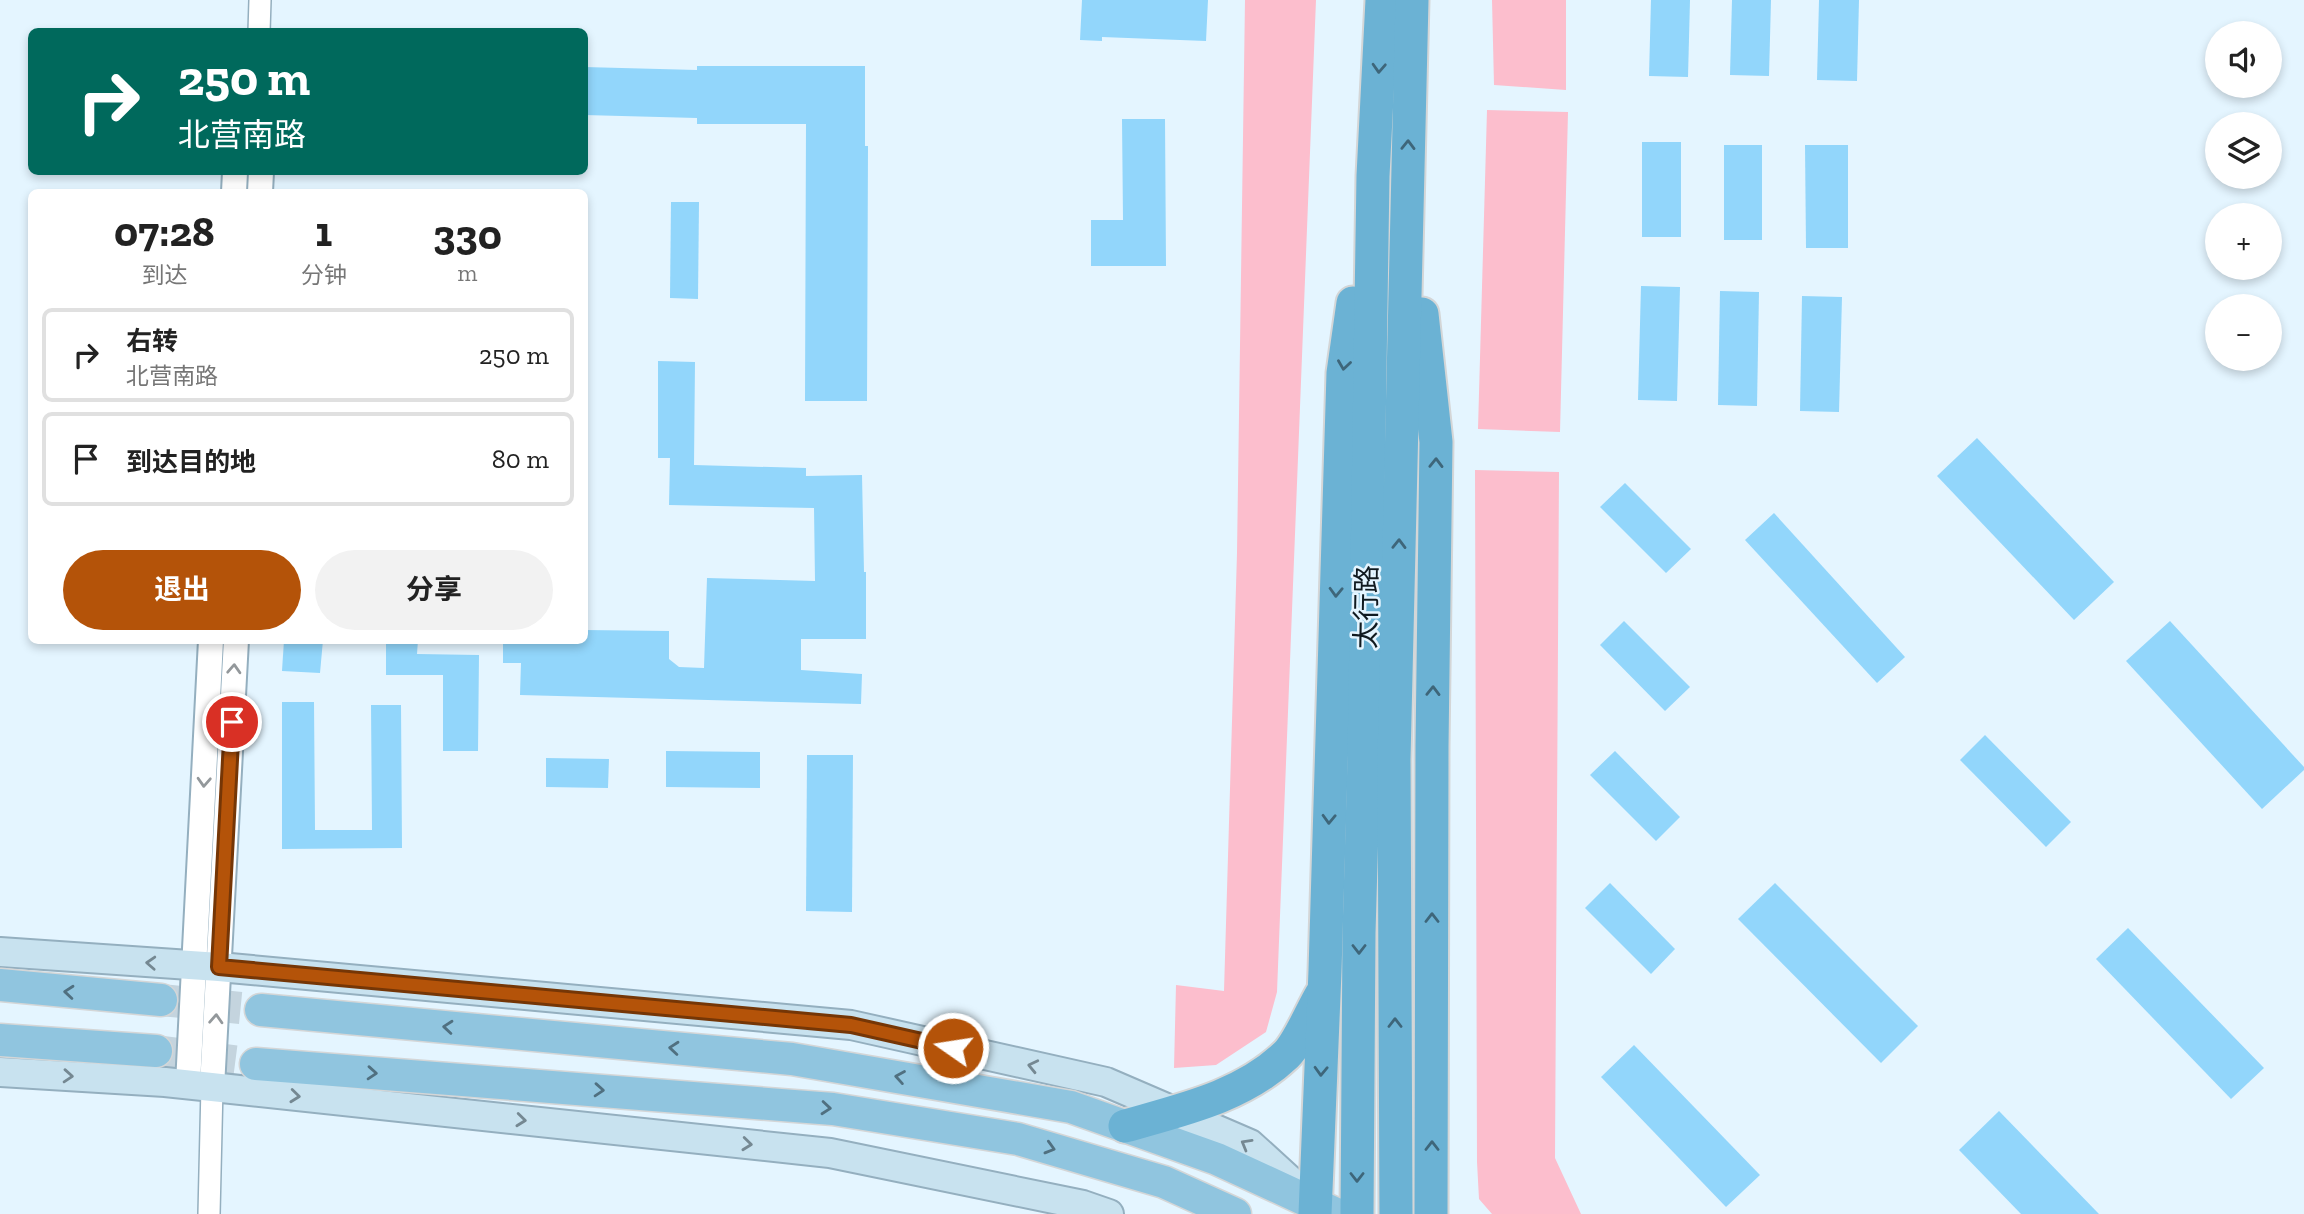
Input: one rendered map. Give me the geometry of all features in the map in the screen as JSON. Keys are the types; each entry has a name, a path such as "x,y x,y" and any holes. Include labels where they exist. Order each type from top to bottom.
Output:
{"highway":[{"name":"太行路","path":"1382,0 1373,176 1379,759 1396,1214"},
{"name":"太行路","path":"1357,1214 1359,933 1379,759 1408,180 1412,0"},
{"path":"1322,1211 1324,990 1343,373 1373,176"},
{"path":"1408,180 1436,442 1431,1214"},
{"path":"1125,1126 1208,1102 1254,1079 1288,1054 1324,990"}],"main road":[{"path":"0,952 207,966 851,1025 1106,1082 1250,1144 1322,1211"},
{"path":"0,985 161,1000"},
{"path":"261,1010 792,1059 1071,1107 1217,1159 1322,1211"},
{"path":"0,1040 156,1051"},
{"path":"256,1064 834,1109 1018,1139 1164,1182 1235,1214"},
{"path":"0,1072 200,1085 831,1153 1083,1205 1109,1214"}],"street":[{"path":"259,28 260,0"},
{"path":"207,966 211,644"},
{"path":"209,1214 200,1085 207,966 236,644"}],"shaded area":[{"path":"1245,0 1316,0 1277,992 1266,1032 1216,1065 1174,1068 1176,985 1224,991 1237,553"},
{"path":"1492,0 1566,0 1566,90 1494,85"},
{"path":"1487,110 1568,112 1560,432 1478,429"},
{"path":"1475,470 1559,472 1555,1158 1581,1214 1492,1214 1479,1199"}],"building":[{"path":"1082,0 1208,0 1206,41 1102,37 1102,41 1080,40"},
{"path":"1651,0 1690,0 1688,77 1649,76"},
{"path":"1732,0 1771,0 1769,76 1730,75"},
{"path":"1819,0 1859,0 1857,81 1817,80"},
{"path":"697,66 865,66 865,146 868,146 867,401 805,401 806,124 697,124 697,118 588,115 588,67 697,70"},
{"path":"1122,119 1165,119 1166,266 1091,266 1091,220 1123,220"},
{"path":"1642,142 1681,142 1681,237 1642,237"},
{"path":"1724,145 1762,145 1762,240 1724,240"},
{"path":"1805,145 1848,145 1848,248 1806,248"},
{"path":"671,202 699,202 698,299 670,298"},
{"path":"1641,286 1680,287 1677,401 1638,400"},
{"path":"1720,291 1759,292 1757,406 1718,405"},
{"path":"1802,296 1842,297 1839,412 1800,411"},
{"path":"658,361 695,362 694,465 806,468 806,476 862,475 866,639 801,639 801,670 862,674 861,704 520,695 521,663 503,663 503,644 588,644 588,630 669,631 669,659 679,667 704,668 707,578 815,581 814,508 669,505 670,458 658,458"},
{"path":"1977,438 2114,582 2074,620 1937,476"},
{"path":"1625,483 1691,549 1666,573 1600,507"},
{"path":"1774,513 1905,657 1877,683 1745,540"},
{"path":"1624,621 1690,687 1665,711 1600,645"},
{"path":"2170,621 2304,767 2304,770 2262,809 2126,661"},
{"path":"284,644 323,644 320,673 282,671"},
{"path":"386,644 418,644 417,654 479,655 478,751 443,751 443,675 386,675"},
{"path":"282,702 314,702 315,830 372,830 371,705 401,705 402,848 282,849"},
{"path":"1985,735 2071,822 2046,847 1960,760"},
{"path":"666,751 760,752 760,788 666,787"},
{"path":"1615,751 1680,817 1656,841 1590,775"},
{"path":"807,755 853,755 852,912 806,911"},
{"path":"546,758 609,759 608,788 546,787"},
{"path":"1610,883 1675,949 1651,974 1585,908"},
{"path":"1775,883 1918,1026 1881,1063 1738,919"},
{"path":"2128,928 2264,1068 2231,1099 2096,959"},
{"path":"1634,1045 1760,1175 1726,1207 1601,1077"},
{"path":"1999,1111 2099,1214 2021,1214 1959,1150"}],"tunnel":[{"path":"161,1000 261,1010"},
{"path":"156,1051 256,1064"}],"route":[{"path":"232,722 219,967 851,1025 953,1048"}]}
